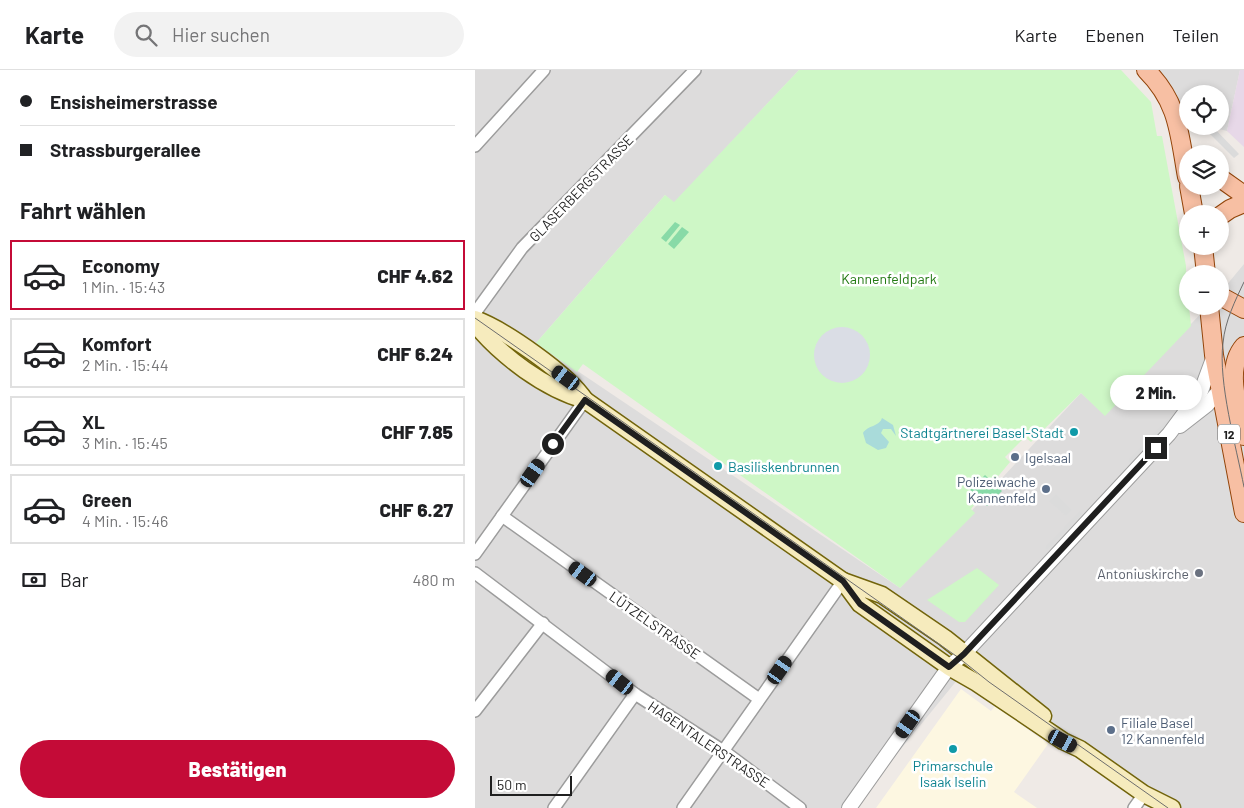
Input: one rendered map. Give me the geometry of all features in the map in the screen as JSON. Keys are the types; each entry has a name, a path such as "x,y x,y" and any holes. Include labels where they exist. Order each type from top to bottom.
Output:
{"main road":[{"path":"1146,70 1168,95 1183,145"},
{"path":"1229,184 1244,195"},
{"path":"1229,210 1244,203"},
{"path":"1229,301 1244,309"},
{"name":"12","path":"1210,315 1220,390 1244,508"},
{"path":"475,319 505,334 573,383 585,400"},
{"path":"475,324 496,347 549,386 585,400 843,581 882,595 964,654 1068,735 1080,749"},
{"path":"1233,371 1237,356 1244,346"},
{"name":"12","path":"1233,371 1244,436"},
{"path":"843,581 860,604 949,667 977,683 1063,741 1080,749 1144,794 1172,808"},
{"path":"1144,794 1156,808"}],"street":[{"path":"475,146 544,70"},
{"name":"GLASERBERGSTRASSE","path":"475,312 522,248 695,70"},
{"path":"849,808 949,667 964,654 1169,434 1201,391 1214,355"},
{"path":"1169,434 1197,413 1220,390 1233,371"},
{"path":"475,554 585,400"},
{"name":"LÜTZELSTRASSE","path":"502,516 759,699"},
{"name":"HAGENTALERSTRASSE","path":"475,573 635,694 725,752 800,808"},
{"path":"683,808 725,752 759,699 843,581"},
{"path":"475,711 543,623"},
{"path":"554,808 635,694"},
{"path":"1134,808 1144,794"}],"shaded area":[{"path":"475,70 799,70 674,203 665,195 536,343 900,588 1081,393 1105,415 1199,315 1229,315 1229,282 1244,264 1244,808 1169,808 958,679 853,808 475,808"},
{"path":"1156,70 1240,70 1229,122 1229,85 1179,85 1179,102 1177,95"},
{"path":"1240,70 1244,70 1244,147 1229,133 1229,122"},
{"path":"1211,135 1221,135 1239,154 1234,158 1229,153 1229,145 1221,145"},
{"path":"842,327 853,329 862,335 868,344 870,355 868,366 862,375 853,381 842,383 831,381 822,375 816,366 814,355 816,344 822,335 831,329"},
{"path":"1168,419 1170,422 1130,463 1128,461"},
{"path":"1056,494 1072,510 1066,516 1049,501"},
{"path":"1080,511 1083,514 1047,550 1045,548"},
{"path":"961,689 991,711 995,706 1048,744 1014,792 1037,808 876,808"}],"green space":[{"name":"Kannenfeldpark","path":"799,70 1121,70 1151,102 1157,136 1162,136 1179,228 1179,255 1184,255 1186,265 1179,265 1179,315 1190,315 1191,326 1105,416 1081,393 1031,442 1025,437 1005,457 1010,462 971,509 975,513 900,588 583,364 577,372 536,343 665,195 674,202"},
{"path":"675,222 680,225 666,242 661,238"},
{"path":"682,227 689,232 674,249 668,244"},
{"path":"985,475 1002,491 987,506 970,490"},
{"path":"977,568 999,585 965,622 959,622 927,600"}],"water":[{"path":"882,418 893,425 896,436 891,429 883,429 881,433 889,442 886,448 878,450 866,443 863,433 881,421"}],"tram line":[{"path":"1244,282 1226,327 1222,359 1225,395 1244,487"},
{"path":"475,318 959,658 989,682 1168,808"}],"place":[{"name":"Stadtgärtnerei Basel-Stadt","path":"1074,432"},
{"name":"Igelsaal","path":"1015,457"},
{"name":"Basiliskenbrunnen","path":"718,466"},
{"name":"Polizeiwache Kannenfeld","path":"1046,489"},
{"name":"Antoniuskirche","path":"1199,573"},
{"name":"Filiale Basel 12 Kannenfeld","path":"1111,730"},
{"name":"Primarschule Isaak Iselin","path":"953,749"}],"route":[{"path":"553,444 585,400 843,581 860,604 949,667 964,654 1156,448"}]}
